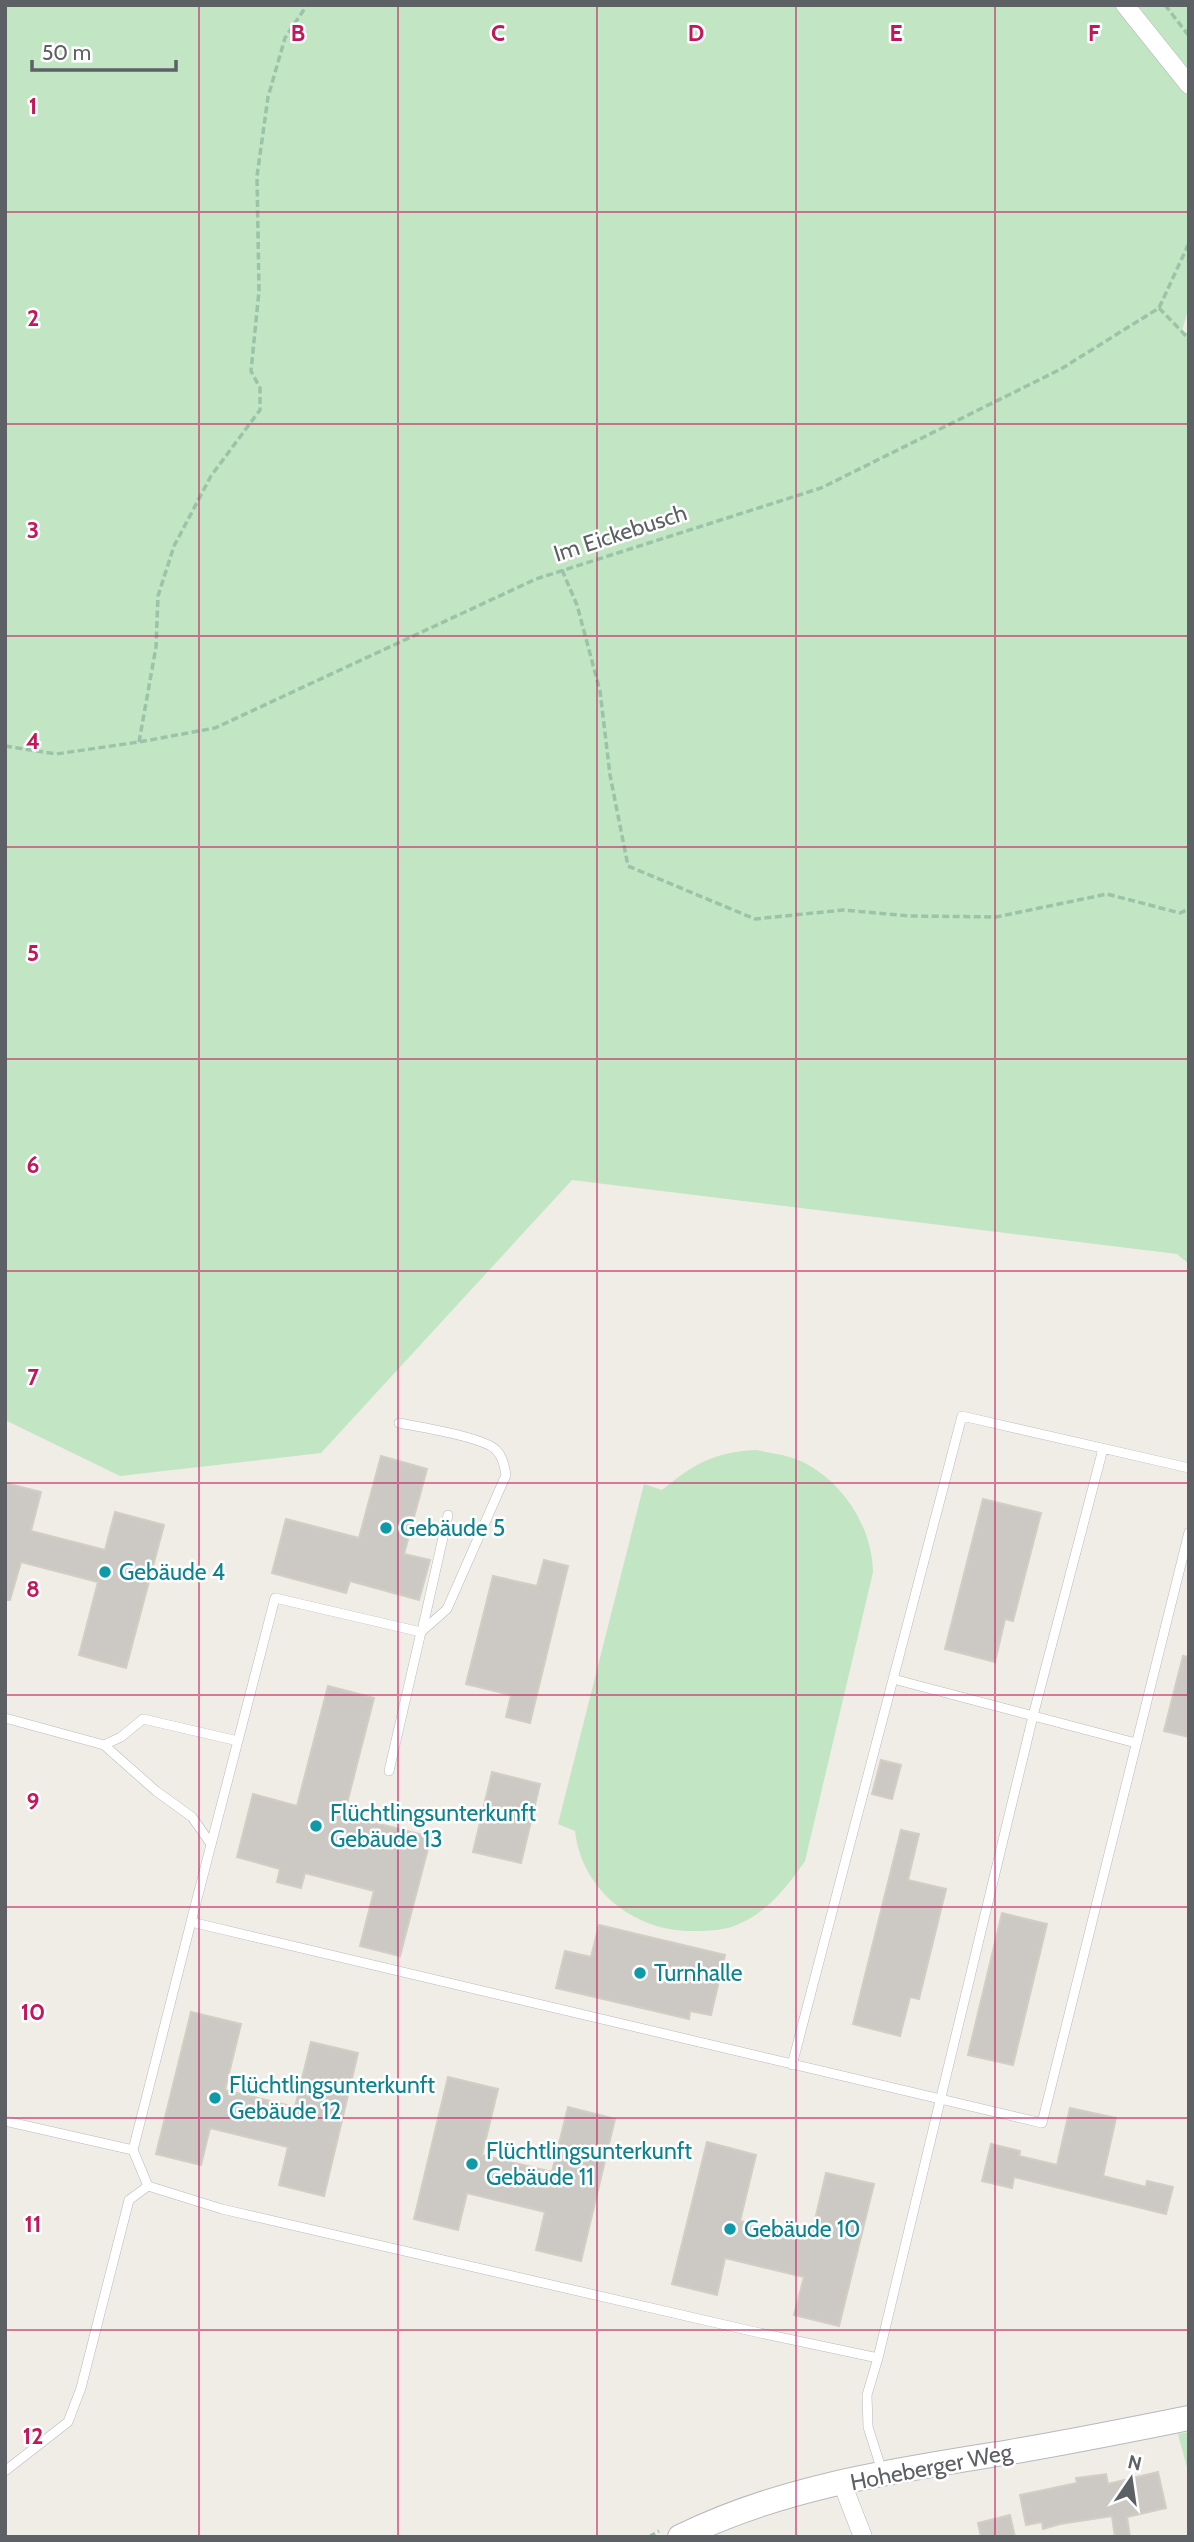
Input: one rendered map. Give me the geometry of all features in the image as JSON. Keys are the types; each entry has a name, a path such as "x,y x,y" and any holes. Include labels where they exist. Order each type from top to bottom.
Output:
{"street":[{"path":"1125,5 1189,85"},
{"name":"Hoheberger Weg","path":"680,2537 756,2504 883,2473 1189,2418"},
{"path":"842,2483 863,2537"}],"lane":[{"path":"792,2065 962,1416 1189,1468"},
{"path":"399,1423 480,1441 494,1448 503,1461 506,1475 447,1609 421,1632"},
{"path":"883,2473 869,2427 867,2395 1033,1716 1103,1449"},
{"path":"389,1771 448,1515"},
{"path":"191,1922 1042,2123 1189,1532"},
{"path":"148,2186 133,2150 275,1598 421,1632"},
{"path":"893,1679 1136,1743"},
{"path":"5,1718 104,1745 156,1791 192,1817 211,1844"},
{"path":"104,1745 121,1737 144,1719 238,1741"},
{"path":"5,2121 133,2150"},
{"path":"148,2186 222,2208 733,2327 878,2358"},
{"path":"5,2471 68,2423 80,2388 129,2200 148,2186"}],"path":[{"path":"139,742 156,647 158,596 174,546 211,476 260,410 260,388 251,371 259,291 257,176 268,97 285,38 307,5"},
{"path":"1165,5 1189,36"},
{"path":"1189,243 1158,308 1189,339"},
{"name":"Im Eickebusch","path":"5,746 56,754 215,728 536,579 821,488 1061,369 1158,308"},
{"path":"562,570 578,605 600,691 610,775 628,866 755,919 843,910 910,916 996,917 1107,894 1180,913 1189,909"}],"green space":[{"path":"5,5 1189,5 1189,306 1182,331 1189,334 1189,1264 1177,1254 572,1180 321,1453 120,1476 5,1420"},
{"path":"756,1450 803,1462 818,1471 843,1494 861,1523 871,1555 873,1572 805,1861 776,1897 749,1919 718,1930 674,1930 653,1925 616,1905 589,1873 580,1853 575,1831 558,1824 644,1484 662,1490 705,1461 728,1453"},
{"path":"1189,2432 1189,2475 1178,2434"}],"building":[{"name":"Gebäude 5","path":"381,1456 427,1469 404,1554 430,1560 419,1600 350,1581 346,1593 272,1573 286,1519 359,1538"},
{"name":"Gebäude 4","path":"5,1483 41,1492 31,1531 105,1550 115,1512 164,1525 126,1668 79,1655 98,1582 21,1562 10,1600 5,1600"},
{"path":"983,1499 1041,1513 1013,1621 1005,1619 995,1662 945,1649"},
{"path":"544,1560 568,1566 530,1723 506,1717 511,1695 466,1684 493,1576 537,1586"},
{"path":"1183,1656 1189,1657 1189,1737 1164,1731"},
{"name":"Flüchtlingsunterkunft Gebäude 13","path":"328,1686 374,1698 344,1815 431,1837 400,1956 360,1946 374,1891 305,1873 301,1888 277,1882 280,1869 237,1857 253,1794 297,1806"},
{"path":"881,1760 901,1765 892,1799 872,1794"},
{"path":"492,1772 540,1784 521,1863 473,1852"},
{"path":"901,1830 919,1834 908,1880 946,1889 919,1999 910,1997 900,2036 853,2024"},
{"path":"1002,1913 1047,1924 1013,2065 968,2055"},
{"name":"Turnhalle","path":"599,1925 725,1955 711,2015 690,2011 689,2019 556,1988 565,1951 591,1957"},
{"name":"Flüchtlingsunterkunft Gebäude 12","path":"191,2012 241,2024 225,2090 295,2107 311,2042 358,2053 324,2196 279,2185 288,2147 210,2128 201,2165 156,2154"},
{"name":"Flüchtlingsunterkunft Gebäude 11","path":"448,2077 498,2089 482,2155 552,2172 568,2107 615,2119 581,2261 536,2250 545,2212 467,2193 458,2230 414,2219"},
{"path":"1070,2108 1116,2118 1103,2176 1146,2187 1147,2181 1173,2187 1166,2214 1014,2177 1012,2188 982,2181 991,2144 1020,2151 1019,2156 1057,2165"},
{"name":"Gebäude 10","path":"707,2142 756,2155 740,2221 811,2237 826,2173 874,2184 839,2326 794,2315 804,2277 725,2258 717,2295 672,2284"},
{"path":"1158,2472 1166,2508 1127,2517 1130,2537 1115,2537 1112,2516 1043,2529 1042,2522 1026,2525 1020,2495 1077,2483 1076,2478 1106,2474 1108,2484"},
{"path":"1010,2515 1015,2537 981,2537 978,2523"}],"place":[{"name":"Gebäude 5","path":"386,1528"},
{"name":"Gebäude 4","path":"105,1572"},
{"name":"Flüchtlingsunterkunft Gebäude 13","path":"316,1826"},
{"name":"Turnhalle","path":"640,1973"},
{"name":"Flüchtlingsunterkunft Gebäude 12","path":"215,2098"},
{"name":"Flüchtlingsunterkunft Gebäude 11","path":"472,2164"},
{"name":"Gebäude 10","path":"730,2229"}]}
